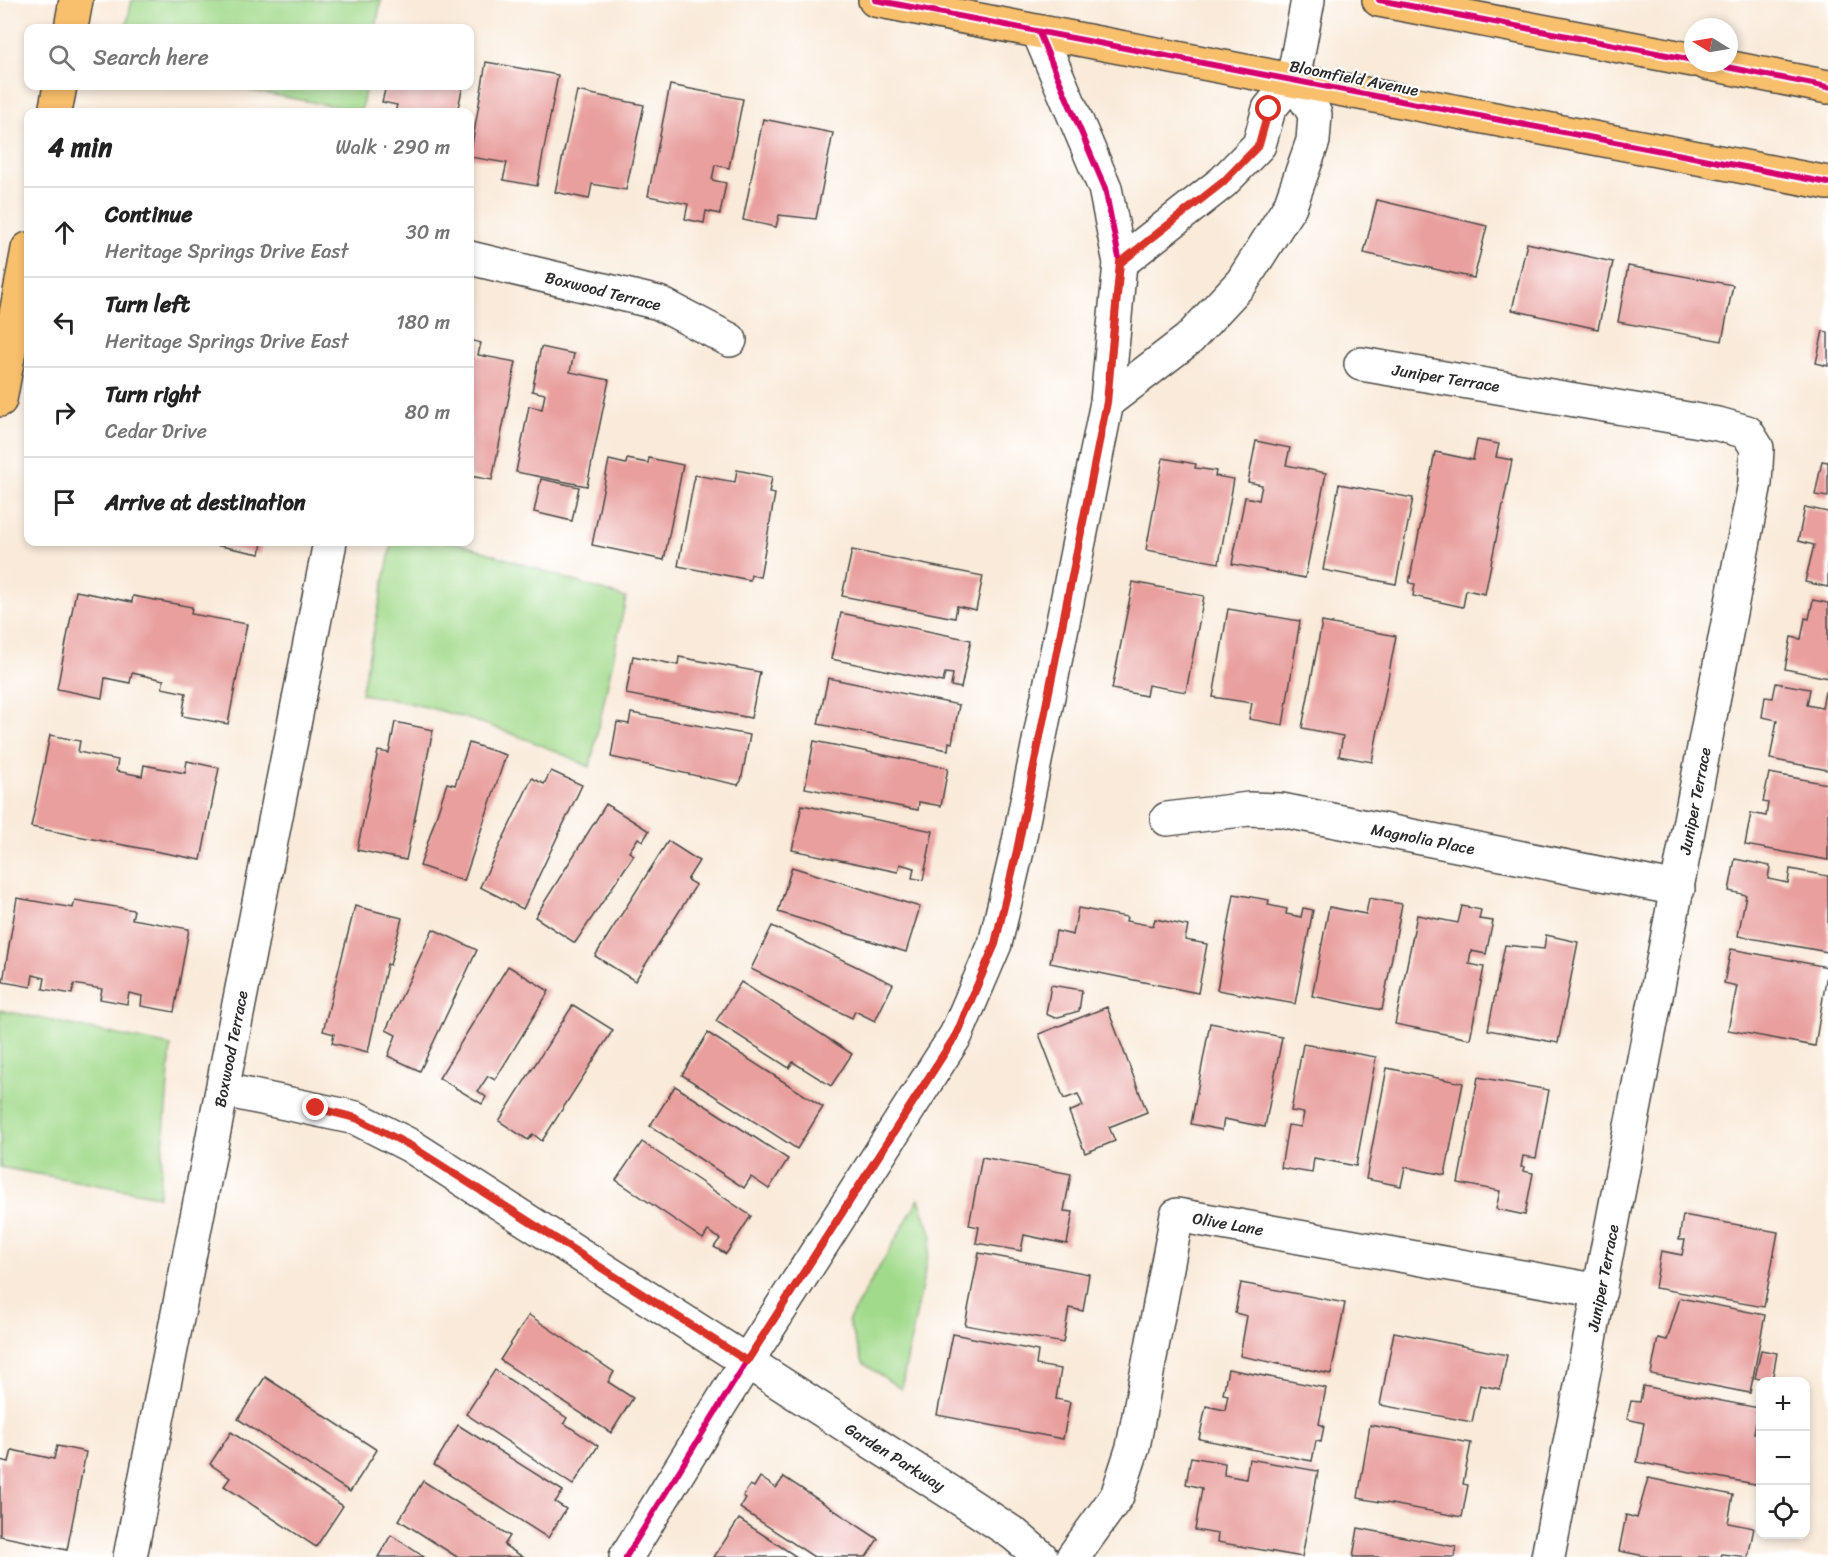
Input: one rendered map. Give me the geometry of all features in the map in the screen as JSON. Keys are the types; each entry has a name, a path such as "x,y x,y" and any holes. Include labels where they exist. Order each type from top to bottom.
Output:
{"main road":[{"path":"72,24 76,0"},
{"name":"Bloomfield Avenue","path":"875,0 1828,183"},
{"path":"1379,0 1684,58"},
{"path":"1738,69 1828,87"},
{"path":"56,108 59,90"},
{"path":"0,400 24,271"}],"street":[{"path":"1120,263 1223,182 1259,145 1269,109 1293,80 1308,0"},
{"path":"626,1557 747,1361 956,1035 995,944 1017,851 1107,402 1120,263 1106,188 1039,33"},
{"path":"1107,402 1189,339 1242,282 1290,206 1312,141 1315,114 1293,80"},
{"name":"Boxwood Terrace","path":"474,259 659,303 730,340"},
{"name":"Juniper Terrace","path":"1361,364 1718,424 1746,432 1753,439 1758,459 1678,889 1548,1557"},
{"name":"Boxwood Terrace","path":"130,1557 224,1090 266,858 329,546"},
{"name":"Magnolia Place","path":"1167,819 1249,809 1281,810 1678,889"},
{"name":"Garden Parkway","path":"224,1090 356,1118 411,1146 1014,1534 1041,1557"},
{"name":"Olive Lane","path":"1073,1557 1117,1496 1133,1447 1177,1215 1600,1291"}],"green space":[{"path":"132,0 381,0 377,24 127,24"},
{"path":"247,90 365,90 362,108 345,108"},
{"path":"391,546 467,546 626,598 590,767 478,722 391,699 361,694"},
{"path":"0,1010 171,1046 159,1196 0,1167"},
{"path":"919,1199 932,1236 901,1389 863,1363 848,1321"}],"building":[{"path":"486,62 558,75 537,186 503,180 507,163 474,158 474,133"},
{"path":"670,85 743,99 729,168 715,165 712,180 726,183 720,214 706,211 704,223 685,219 688,204 648,196"},
{"path":"385,90 462,90 458,108 396,108 397,105 382,102"},
{"path":"577,91 644,105 626,190 592,184 589,199 555,192"},
{"path":"763,119 833,133 816,219 779,215 776,227 743,220"},
{"path":"1377,200 1487,226 1474,278 1364,253"},
{"path":"1527,243 1613,262 1598,329 1512,310"},
{"path":"1628,266 1733,285 1722,341 1618,322"},
{"path":"1823,331 1828,332 1828,366 1816,363"},
{"path":"474,341 481,343 478,355 516,362 492,480 474,477"},
{"path":"541,347 574,354 570,372 609,380 587,486 516,472 529,406 542,409 545,394 532,391"},
{"path":"1477,440 1499,444 1496,457 1512,460 1485,594 1466,590 1463,607 1413,596 1415,584 1409,583 1435,452 1473,460"},
{"path":"1256,441 1290,448 1286,465 1326,473 1305,578 1232,564 1245,497 1259,500 1262,485 1248,482"},
{"path":"649,458 683,465 664,560 592,545 609,460 626,464 627,459 648,463"},
{"path":"1163,458 1196,464 1195,468 1216,471 1215,476 1234,479 1219,563 1146,550"},
{"path":"1822,461 1828,462 1828,497 1815,495"},
{"path":"737,470 772,477 769,493 775,494 760,577 751,575 750,580 678,566 695,475 735,482"},
{"path":"541,479 579,487 572,521 534,512"},
{"path":"1339,484 1413,498 1396,584 1323,570"},
{"path":"1805,507 1828,512 1828,587 1805,582 1814,545 1798,541"},
{"path":"220,546 261,546 260,554"},
{"path":"852,550 983,576 976,610 957,606 955,618 842,596"},
{"path":"1133,582 1204,596 1186,692 1148,685 1146,696 1112,689"},
{"path":"76,591 132,602 133,596 192,607 191,614 247,624 228,724 182,716 186,693 162,688 164,680 132,673 130,683 105,678 102,698 57,689"},
{"path":"1813,600 1828,603 1828,678 1785,669 1791,637 1801,639 1805,618 1809,619"},
{"path":"1228,609 1300,621 1283,725 1249,719 1252,703 1213,697"},
{"path":"841,613 971,640 961,688 951,686 953,674 945,673 943,682 831,659"},
{"path":"1322,622 1396,636 1372,762 1339,756 1343,736 1302,728"},
{"path":"633,656 678,665 679,657 760,672 751,718 626,694"},
{"path":"828,678 959,705 952,743 949,742 948,750 818,724"},
{"path":"1776,683 1810,689 1807,705 1822,708 1825,692 1828,693 1828,770 1770,759 1777,720 1762,717 1765,697 1773,698"},
{"path":"631,713 750,735 741,781 738,785 611,757 617,722 629,724"},
{"path":"395,722 433,730 406,860 357,850 378,751 389,753"},
{"path":"50,735 80,741 78,752 118,760 116,771 142,776 144,765 185,773 187,761 219,768 201,860 31,827"},
{"path":"814,741 948,768 941,806 919,802 918,810 805,788"},
{"path":"469,743 506,755 464,881 420,866 447,783 455,785"},
{"path":"551,771 582,785 523,909 480,887 532,778 544,784"},
{"path":"1769,773 1828,784 1828,860 1745,845 1751,813 1766,816 1768,803 1763,802"},
{"path":"606,804 649,831 643,841 638,838 629,852 634,855 575,943 535,917"},
{"path":"802,805 933,831 923,880 912,878 914,868 900,864 898,872 792,850"},
{"path":"668,841 699,861 687,880 696,885 635,981 595,956"},
{"path":"1735,859 1770,866 1768,879 1788,883 1790,869 1828,876 1828,952 1738,936 1746,895 1729,891"},
{"path":"792,867 920,907 906,952 778,912"},
{"path":"1234,894 1269,900 1268,905 1287,909 1286,914 1301,917 1303,908 1313,910 1295,1004 1217,990"},
{"path":"17,898 73,908 75,900 134,910 132,919 189,929 174,1012 141,1006 142,996 129,993 127,1004 100,999 102,989 74,984 72,994 43,989 45,978 33,975 31,987 3,982"},
{"path":"1369,898 1402,904 1382,1010 1312,996 1329,907 1366,914"},
{"path":"355,906 402,918 390,965 387,964 368,1052 332,1043 334,1034 323,1031"},
{"path":"1462,906 1481,910 1479,919 1493,921 1486,954 1471,951 1469,964 1484,967 1470,1039 1395,1024 1417,915 1458,923"},
{"path":"1078,908 1127,917 1126,921 1153,926 1155,919 1188,926 1185,940 1207,944 1198,993 1050,963 1056,931 1073,935"},
{"path":"772,926 893,984 875,1021 855,1011 852,1018 751,969"},
{"path":"433,929 477,950 420,1071 388,1056 396,1035 386,1030"},
{"path":"1546,935 1578,942 1558,1043 1488,1030 1505,945 1544,949"},
{"path":"1731,949 1828,967 1815,1046 1728,1030 1737,986 1724,983"},
{"path":"508,966 549,991 495,1080 488,1076 478,1091 486,1097 482,1104 439,1078"},
{"path":"741,982 852,1054 831,1086 793,1062 789,1068 716,1021"},
{"path":"1051,985 1082,990 1079,1011 1055,1018 1046,1014"},
{"path":"573,1005 613,1030 542,1141 533,1134 528,1140 499,1121"},
{"path":"1107,1007 1147,1112 1109,1127 1115,1141 1085,1153 1069,1112 1083,1106 1078,1094 1064,1099 1039,1034"},
{"path":"1210,1023 1282,1037 1265,1127 1224,1119 1222,1130 1191,1124"},
{"path":"708,1033 823,1107 797,1149 682,1075"},
{"path":"1303,1044 1376,1057 1356,1166 1314,1158 1312,1173 1281,1168 1288,1125 1301,1127 1304,1113 1291,1111"},
{"path":"1387,1068 1463,1083 1445,1175 1405,1167 1401,1186 1366,1179"},
{"path":"1478,1077 1549,1090 1536,1158 1523,1156 1521,1167 1524,1167 1523,1171 1533,1173 1525,1215 1496,1209 1500,1191 1458,1183"},
{"path":"675,1086 788,1159 769,1189 751,1177 744,1188 650,1126"},
{"path":"642,1142 751,1216 726,1254 714,1247 720,1239 708,1231 703,1239 616,1180"},
{"path":"982,1157 1071,1174 1064,1211 1073,1212 1067,1244 1024,1235 1021,1251 976,1243 979,1227 969,1225"},
{"path":"1683,1215 1778,1232 1764,1307 1655,1288 1661,1251 1682,1255 1685,1240 1679,1240"},
{"path":"979,1253 1089,1274 1083,1311 1069,1308 1063,1343 965,1325"},
{"path":"1241,1283 1345,1303 1331,1374 1240,1356 1247,1316 1235,1313"},
{"path":"1680,1298 1765,1315 1750,1393 1651,1374 1658,1338 1667,1340"},
{"path":"529,1315 614,1372 608,1382 633,1398 611,1433 500,1360"},
{"path":"1394,1332 1507,1355 1500,1389 1480,1385 1472,1422 1380,1405"},
{"path":"953,1334 1038,1351 1036,1365 1061,1369 1056,1399 1070,1402 1063,1439 937,1415"},
{"path":"1761,1350 1777,1353 1773,1377 1755,1378"},
{"path":"1228,1369 1326,1388 1319,1424 1324,1426 1321,1442 1316,1441 1312,1461 1199,1439 1206,1406 1225,1410 1228,1395 1223,1394"},
{"path":"495,1370 567,1418 564,1423 598,1446 573,1485 466,1414"},
{"path":"265,1377 377,1450 350,1492 238,1419"},
{"path":"1643,1386 1756,1407 1754,1433 1756,1433 1756,1484 1637,1462 1644,1423 1627,1419 1631,1401 1640,1402"},
{"path":"458,1425 563,1491 555,1502 566,1509 548,1538 434,1465"},
{"path":"1370,1425 1471,1443 1463,1484 1468,1485 1462,1517 1358,1498"},
{"path":"231,1432 343,1506 316,1547 224,1486 230,1478 210,1464"},
{"path":"57,1446 86,1452 67,1550 0,1536 0,1460 9,1462 12,1450 54,1459"},
{"path":"1191,1457 1225,1463 1224,1475 1246,1479 1249,1459 1318,1471 1302,1557 1217,1542 1218,1534 1195,1530 1202,1488 1186,1484"},
{"path":"760,1477 776,1488 784,1477 878,1539 866,1557 814,1557 740,1508 746,1498 743,1496 750,1485 754,1487"},
{"path":"1648,1478 1733,1495 1728,1523 1754,1528 1748,1557 1722,1554 1721,1557 1650,1557 1619,1551 1626,1515 1637,1518"},
{"path":"423,1481 510,1536 504,1545 523,1557 457,1557 399,1520"},
{"path":"739,1519 797,1557 714,1557"},
{"path":"1358,1528 1456,1547 1454,1557 1353,1557"},
{"path":"391,1535 424,1557 378,1557"}],"cycle path":[{"path":"875,0 1828,183"},
{"path":"1379,0 1684,58"},
{"path":"626,1557 747,1361 956,1035 995,944 1017,851 1107,402 1120,263 1105,188 1039,33"},
{"path":"1738,69 1828,87"}],"route":[{"path":"316,1108 356,1118 411,1146 747,1361 956,1035 995,944 1017,851 1107,402 1120,263 1223,182 1259,145 1269,109"}]}
